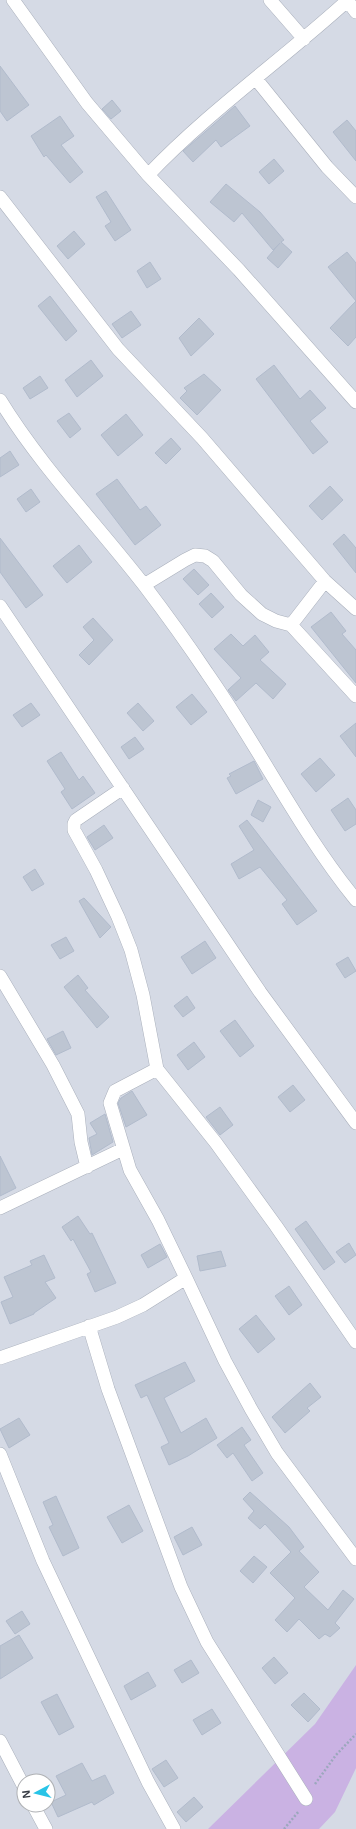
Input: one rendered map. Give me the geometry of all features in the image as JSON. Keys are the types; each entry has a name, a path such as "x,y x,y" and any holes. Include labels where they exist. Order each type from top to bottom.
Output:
{"street":[{"path":"13,0 88,103 148,175 239,270 356,402"},
{"path":"270,0 304,39"},
{"path":"148,175 184,138 217,109 304,39 347,0 356,12"},
{"path":"256,79 327,167 356,197"},
{"path":"0,197 118,349 202,438 326,581 356,609"},
{"path":"0,400 13,420 76,503 144,585 208,674 331,869 356,900"},
{"path":"144,585 195,555 205,556 213,561 241,596 262,614 276,621 291,625 356,696"},
{"path":"291,625 326,581"},
{"path":"0,606 260,992 356,1123"},
{"path":"123,788 76,820 74,830 96,870 118,917 131,950 143,995 157,1069 221,1150 276,1226 356,1342"},
{"path":"0,976 53,1065 78,1114 81,1142 87,1167"},
{"path":"157,1069 120,1088 112,1097 110,1103 130,1170 158,1220 225,1361 277,1453 356,1559"},
{"path":"0,1208 123,1149"},
{"path":"0,1358 143,1305 186,1278"},
{"path":"89,1326 117,1416 181,1587 207,1642 306,1799"},
{"path":"0,1454 43,1561 148,1782 174,1829"},
{"path":"0,1741 17,1773"},
{"path":"37,1813 46,1829"}],"path":[{"path":"284,1829 294,1819 336,1755 356,1734"}],"shaded area":[{"path":"0,0 356,0 356,1829 0,1829"},
{"path":"356,1665 356,1768 335,1812 319,1829 208,1829 315,1724"}],"building":[{"path":"0,66 29,105 7,121 0,111"},
{"path":"112,100 121,111 111,119 102,109"},
{"path":"235,106 250,126 221,147 216,140 193,162 183,151"},
{"path":"60,116 74,136 61,145 83,172 70,183 46,155 44,157 31,136"},
{"path":"347,120 356,131 356,161 333,132"},
{"path":"274,159 284,171 269,184 259,172"},
{"path":"226,184 260,212 284,240 281,242 292,252 278,268 267,258 280,243 273,250 242,213 234,222 210,202"},
{"path":"106,191 131,230 115,241 105,226 111,222 96,197"},
{"path":"74,231 85,244 68,259 57,246"},
{"path":"347,252 356,263 356,301 328,267"},
{"path":"150,262 161,279 147,288 137,271"},
{"path":"50,296 77,331 66,341 38,306"},
{"path":"356,301 356,337 348,346 330,328"},
{"path":"131,311 141,325 122,338 112,324"},
{"path":"199,318 214,334 191,356 179,338"},
{"path":"91,360 103,376 77,397 65,380"},
{"path":"274,365 300,399 310,390 326,408 310,421 328,442 313,454 256,379"},
{"path":"204,374 221,390 197,415 180,398 187,391 184,388"},
{"path":"40,376 48,388 30,399 23,388"},
{"path":"69,413 81,429 70,438 57,421"},
{"path":"126,414 143,435 118,456 101,435"},
{"path":"171,438 181,449 166,464 155,453"},
{"path":"10,451 19,465 0,477 0,458"},
{"path":"117,479 140,510 146,506 161,525 135,545 96,494"},
{"path":"330,486 343,500 322,520 309,506"},
{"path":"31,489 40,502 26,512 17,499"},
{"path":"344,534 356,548 356,573 333,544"},
{"path":"0,538 43,595 26,608 0,572"},
{"path":"79,545 92,562 67,583 53,566"},
{"path":"194,569 209,585 198,595 183,579"},
{"path":"211,593 224,607 212,618 199,604"},
{"path":"331,612 346,631 342,634 356,650 356,683 311,627"},
{"path":"93,618 113,640 89,665 79,655 94,640 83,627"},
{"path":"231,634 243,646 255,635 269,652 260,660 286,684 273,699 256,683 236,701 228,690 241,678 214,649"},
{"path":"192,694 207,712 191,725 176,707"},
{"path":"31,703 40,715 22,727 13,715"},
{"path":"138,703 154,721 143,731 127,713"},
{"path":"356,723 356,757 340,736"},
{"path":"135,737 144,749 129,759 121,747"},
{"path":"61,752 79,780 83,776 95,793 72,809 61,792 65,789 47,761"},
{"path":"320,758 335,775 316,792 301,774"},
{"path":"254,761 263,779 236,794 227,778 231,776 229,774"},
{"path":"348,798 356,810 356,824 345,831 331,810"},
{"path":"258,800 271,807 263,822 251,815"},
{"path":"247,820 317,911 297,925 282,904 287,900 260,867 239,879 231,864 254,850 239,826"},
{"path":"104,825 113,838 95,850 87,837"},
{"path":"35,869 44,884 32,891 23,877"},
{"path":"84,898 111,927 100,938 79,901"},
{"path":"66,937 74,951 60,959 51,945"},
{"path":"205,941 216,958 192,974 181,957"},
{"path":"348,957 356,971 345,978 336,964"},
{"path":"78,975 88,988 85,990 109,1017 97,1028 64,987"},
{"path":"187,996 195,1008 183,1017 174,1006"},
{"path":"235,1020 254,1046 240,1057 220,1031"},
{"path":"63,1031 71,1048 56,1055 47,1039"},
{"path":"194,1042 205,1057 188,1070 177,1055"},
{"path":"293,1085 305,1100 290,1112 278,1097"},
{"path":"132,1091 147,1115 126,1127 118,1103 121,1098"},
{"path":"220,1107 233,1125 220,1135 206,1117"},
{"path":"105,1114 113,1142 92,1155 89,1138 97,1134 90,1123"},
{"path":"0,1156 16,1188 0,1196"},
{"path":"78,1216 90,1234 92,1233 116,1283 95,1292 87,1274 91,1272 73,1239 71,1241 62,1227"},
{"path":"306,1221 335,1262 324,1270 295,1229"},
{"path":"349,1243 356,1255 345,1263 336,1252"},
{"path":"160,1244 167,1257 148,1268 141,1255"},
{"path":"221,1251 226,1266 200,1271 197,1256"},
{"path":"44,1255 55,1278 45,1282 56,1298 34,1314 10,1324 1,1302 13,1297 4,1277 32,1265 30,1261"},
{"path":"289,1286 302,1305 289,1315 275,1296"},
{"path":"256,1315 275,1339 258,1353 239,1329"},
{"path":"185,1362 195,1381 164,1398 181,1433 206,1418 217,1438 188,1456 169,1465 161,1447 169,1443 147,1395 141,1398 135,1385"},
{"path":"310,1383 321,1397 307,1408 310,1411 285,1433 272,1417"},
{"path":"19,1418 30,1435 9,1448 0,1429"},
{"path":"242,1427 251,1440 244,1445 263,1473 252,1481 233,1453 227,1458 217,1445"},
{"path":"250,1492 289,1527 304,1547 299,1551 319,1572 304,1587 328,1610 343,1590 354,1599 335,1623 340,1628 330,1637 325,1634 319,1639 299,1619 287,1632 275,1620 295,1598 270,1573 291,1552 265,1524 260,1529 248,1518 254,1511 243,1499"},
{"path":"56,1496 79,1548 63,1556 49,1527 53,1525 43,1502"},
{"path":"129,1505 143,1531 122,1543 107,1517"},
{"path":"192,1527 202,1545 183,1555 174,1537"},
{"path":"254,1556 267,1567 253,1583 240,1571"},
{"path":"22,1611 30,1624 15,1634 6,1621"},
{"path":"19,1635 33,1658 0,1679 0,1646"},
{"path":"274,1657 288,1673 275,1684 262,1668"},
{"path":"191,1660 199,1673 182,1683 174,1670"},
{"path":"148,1672 156,1686 131,1700 124,1686"},
{"path":"304,1693 320,1709 308,1722 291,1705"},
{"path":"57,1694 74,1727 59,1735 41,1702"},
{"path":"212,1709 221,1723 202,1735 193,1720"},
{"path":"166,1760 178,1778 164,1787 152,1769"},
{"path":"82,1763 92,1781 105,1775 114,1793 94,1805 92,1802 58,1817 56,1813 56,1800 66,1795 56,1776"},
{"path":"194,1797 203,1807 186,1822 177,1812"}]}
